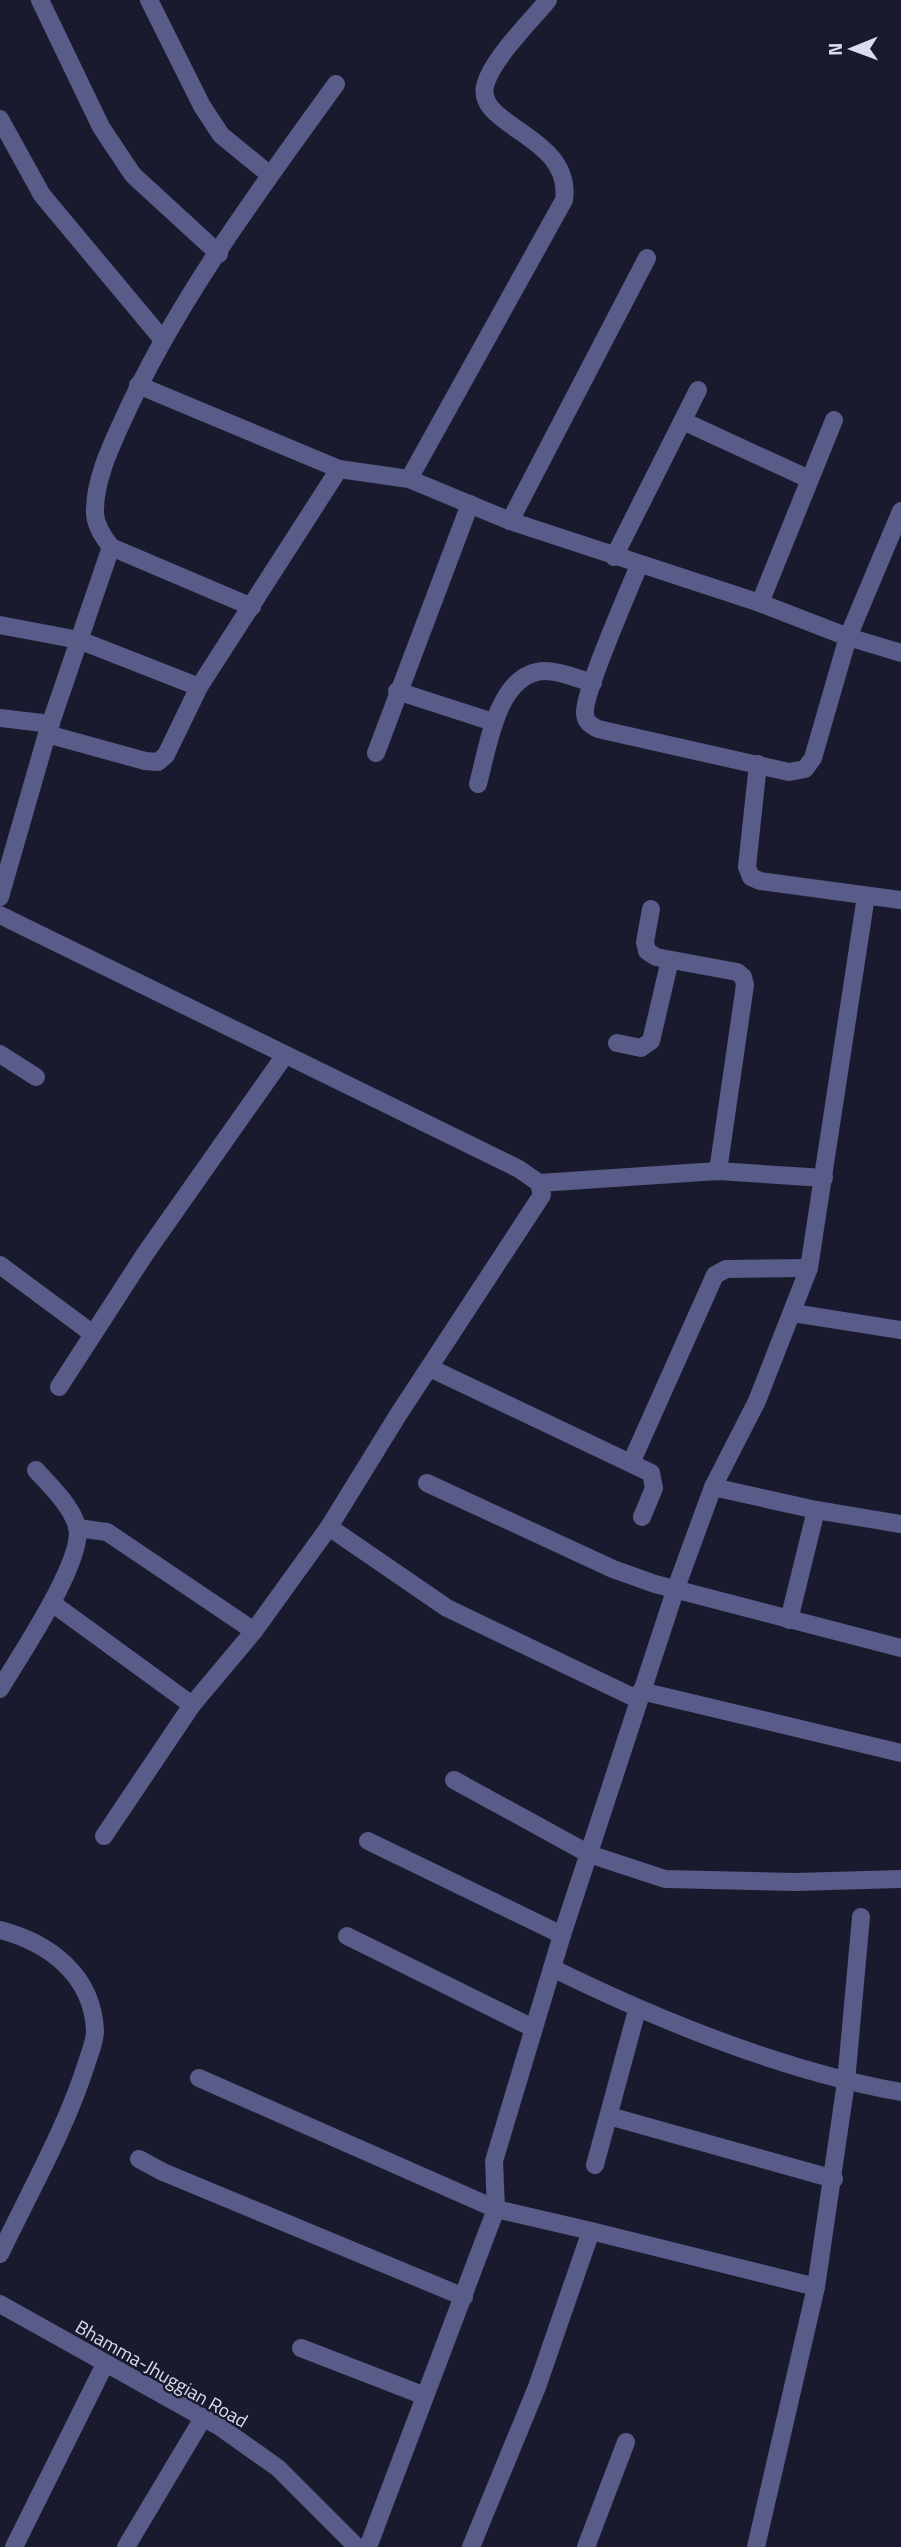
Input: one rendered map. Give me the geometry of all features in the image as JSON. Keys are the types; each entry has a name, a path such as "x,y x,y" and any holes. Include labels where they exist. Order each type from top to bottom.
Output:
{"street":[{"path":"40,0 102,127 133,175 219,254"},
{"path":"149,0 202,106 221,135 270,175"},
{"path":"409,479 564,200 566,182 561,166 518,128 494,113 485,101 485,86 493,68 548,0"},
{"path":"252,607 111,547 102,535 95,516 97,494 107,456 138,386 163,340 270,175 336,84"},
{"path":"0,119 42,195 163,340"},
{"path":"510,521 647,258"},
{"path":"138,386 339,469 409,479 510,521 760,603 848,637 901,653"},
{"path":"614,557 698,390"},
{"path":"760,603 834,420"},
{"path":"683,421 809,479"},
{"path":"0,718 49,729 158,762 166,755 199,687 339,469"},
{"path":"376,753 397,691 470,504"},
{"path":"639,565 593,684 584,713 588,723 598,729 789,772 804,769 813,758 848,637 901,511"},
{"path":"1,890 49,729 111,547"},
{"path":"0,625 79,640 199,687"},
{"path":"478,784 493,722 513,684 528,674 547,671 593,684"},
{"path":"397,691 493,722"},
{"path":"758,764 747,867 751,877 760,881 901,900"},
{"path":"368,2547 496,2209 494,2161 533,2028 639,1695 713,1487 757,1401 809,1268 866,895"},
{"path":"651,909 645,942 647,951 670,960 737,972 743,977 745,985 718,1171"},
{"path":"0,915 519,1169 539,1183 718,1171 824,1178"},
{"path":"617,1043 641,1048 651,1041 670,960"},
{"path":"0,1054 36,1077"},
{"path":"59,1387 145,1254 285,1055"},
{"path":"104,1836 192,1705 254,1631 329,1527 538,1205 542,1195 539,1183"},
{"path":"0,1265 93,1334"},
{"path":"631,1463 715,1275 726,1269 809,1268"},
{"path":"793,1313 901,1330"},
{"path":"430,1368 651,1473 654,1480 642,1517"},
{"path":"0,1689 51,1604 74,1553 77,1528 66,1505 36,1470"},
{"path":"427,1483 613,1569 655,1584 901,1648"},
{"path":"713,1487 817,1510 901,1524"},
{"path":"789,1620 817,1510"},
{"path":"329,1527 447,1608 639,1695 901,1753"},
{"path":"77,1528 107,1532 254,1631"},
{"path":"51,1604 192,1705"},
{"path":"454,1780 589,1854 665,1879 794,1882 901,1879"},
{"path":"368,1841 562,1935"},
{"path":"757,2547 816,2287 834,2179 862,1917"},
{"path":"0,1930 29,1938 67,1963 92,2002 95,2035 78,2090 0,2254"},
{"path":"347,1936 533,2028"},
{"path":"552,1968 637,2010 846,2082 901,2092"},
{"path":"595,2165 637,2010"},
{"path":"199,2078 496,2209 816,2287"},
{"path":"609,2116 834,2179"},
{"path":"139,2159 163,2172 464,2297"},
{"path":"471,2547 537,2387 591,2231"},
{"name":"Bhamma-Jhuggian Road","path":"0,2304 203,2418 278,2468 357,2547"},
{"path":"301,2348 425,2396"},
{"path":"14,2547 105,2364"},
{"path":"125,2547 203,2418"},
{"path":"586,2547 626,2442"}]}
